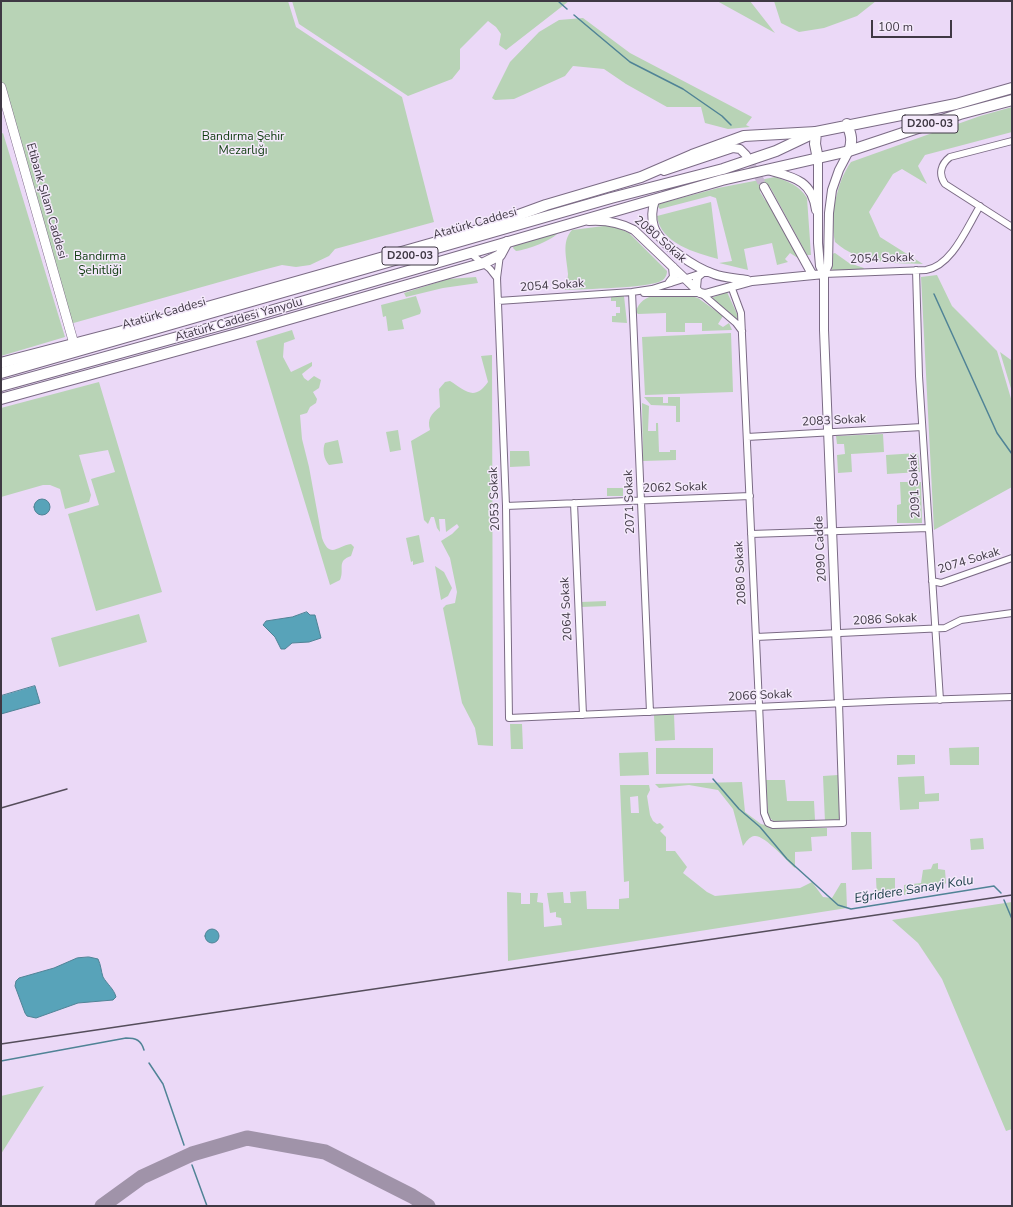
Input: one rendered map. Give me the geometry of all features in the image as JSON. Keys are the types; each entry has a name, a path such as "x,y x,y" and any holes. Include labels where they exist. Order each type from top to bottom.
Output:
{"main road":[{"name":"Etibank Şılam Caddesi","path":"1,87 74,344"},
{"name":"D200-03","path":"816,132 846,124 956,104 1012,88"},
{"name":"D200-03","path":"1,386 239,320 722,180 818,160 960,114 1012,100"},
{"path":"846,124 851,135 852,143 849,151"},
{"name":"Atatürk Caddesi","path":"1,363 74,344 472,232 546,205 641,177 692,155 744,136 794,132 816,132"},
{"name":"Atatürk Caddesi","path":"1,373 611,198 723,169 776,151 816,132"},
{"path":"816,132 814,144 818,160"},
{"path":"500,255 507,242"},
{"name":"Atatürk Caddesi Yanyolu","path":"1,399 244,332 484,263 500,255"}],"street":[{"path":"1012,141 950,157 943,165 941,171 945,184 1012,227"},
{"path":"641,177 676,168 733,148 740,149 746,155"},
{"name":"2090 Cadde","path":"764,813 768,823 773,825 843,823 824,330 824,274 828,265 829,212 832,190 839,170 849,151"},
{"path":"818,160 818,228"},
{"path":"767,170 793,177 804,183 811,192 815,206 818,228"},
{"path":"764,187 812,274"},
{"name":"2080 Sokak","path":"655,200 652,208 654,228 681,256 712,273"},
{"name":"2054 Sokak","path":"498,301 632,292 699,291 712,293 752,280 812,274 932,269 945,262 980,206"},
{"name":"2080 Sokak","path":"579,222 612,221 623,224 634,230 699,291 736,323 742,331"},
{"name":"2090 Cadde","path":"818,228 820,266 824,274"},
{"path":"818,243 822,240 828,241"},
{"path":"470,253 484,263 497,278"},
{"name":"2053 Sokak","path":"500,255 497,278 506,506 509,718"},
{"path":"670,282 674,277 674,267"},
{"name":"2091 Sokak","path":"916,270 922,427 940,700"},
{"path":"712,273 718,284 712,293"},
{"name":"2054 Sokak","path":"632,292 652,289 670,282 700,274 712,273 725,277 752,280"},
{"path":"699,291 695,280 700,274"},
{"path":"725,277 731,286"},
{"name":"2080 Sokak","path":"731,286 742,313 764,813"},
{"name":"2071 Sokak","path":"632,292 650,712"},
{"name":"2083 Sokak","path":"747,437 922,427"},
{"name":"2062 Sokak","path":"506,506 750,496"},
{"name":"2064 Sokak","path":"574,503 583,715"},
{"path":"751,534 928,528"},
{"name":"2074 Sokak","path":"932,581 941,583 1012,558"},
{"name":"2086 Sokak","path":"756,637 948,627 961,620 1012,613"},
{"name":"2066 Sokak","path":"509,718 839,703 1012,697"}],"green space":[{"name":"Bandırma Şehir Mezarlığı","path":"1,1 288,1 296,27 402,97 434,222 335,249 329,256 310,265 296,267 282,265 70,324 1,80"},
{"path":"292,1 569,1 506,50 499,45 501,34 496,27 488,21 460,49 460,69 452,79 408,96 299,24"},
{"path":"717,1 750,1 775,33"},
{"path":"774,1 876,1 857,16 824,28 799,32 781,23"},
{"path":"583,18 630,53 752,117 746,125 750,127 728,129 705,123 701,107 667,107 626,84 604,69 573,66 565,76 514,99 495,100 492,98 510,62 539,32 559,20"},
{"path":"1012,107 1012,132 925,155 918,166 927,184 902,169 893,174 869,212 880,237 923,264 877,261 865,258 855,255 835,242 833,222 838,190 841,180 851,162 980,116"},
{"path":"3,133 65,337 1,356 1,134"},
{"path":"775,177 789,182 797,187 807,198 811,255 807,255 770,187 767,185 762,187 760,192 769,203 801,260 790,253 785,259 788,262 777,265 772,243 744,249 748,270 719,263 732,261 716,198 710,196 660,209 658,207 659,204 718,188"},
{"path":"711,202 718,259 690,250 672,240 660,225 657,216"},
{"path":"612,225 629,233 667,271 665,278 661,281 644,285 565,290 568,274 566,245 572,230"},
{"path":"559,232 546,241 533,247 516,251 513,248 514,245"},
{"path":"835,253 849,263 864,268 863,270 833,271 831,267 832,254"},
{"path":"937,275 952,306 997,351 1012,402 1012,487 934,530 921,277"},
{"path":"476,277 478,283 443,288 406,297 404,293 448,279"},
{"path":"727,292 738,316 738,322 711,298"},
{"path":"684,294 698,298 723,316 718,324 723,327 729,323 732,330 702,331 702,323 685,323 685,332 666,332 666,313 638,314 636,312 643,300 649,297"},
{"path":"416,296 421,311 420,314 402,320 404,329 388,331 386,316 383,317 381,305"},
{"path":"611,296 624,296 627,323 612,322 612,316 616,316 616,313 620,313 620,307 616,307 616,301 611,301"},
{"path":"292,330 295,339 284,343 283,357 291,372 312,362 312,366 302,374 304,378 308,381 314,376 321,380 319,388 313,392 317,399 316,403 310,407 307,413 300,415 302,439 309,467 322,538 325,545 331,550 351,544 354,547 351,556 346,558 342,563 340,580 330,585 256,341"},
{"path":"731,333 733,392 645,395 642,337"},
{"path":"1000,352 1011,360 1012,392"},
{"path":"492,355 493,746 478,745 475,728 462,703 443,608 446,605 455,603 457,592 450,558 441,541 452,534 459,527 457,524 446,532 445,519 439,519 440,532 437,528 434,517 431,517 428,524 424,520 411,441 430,430 429,420 434,412 440,407 439,389 445,382 450,381 465,391 474,393 483,388 488,382 481,356"},
{"path":"99,382 162,592 96,611 68,514 99,505 91,479 115,472 108,450 79,455 91,495 89,502 65,509 60,489 50,485 43,485 1,497 1,408"},
{"path":"644,397 663,397 663,403 668,403 668,397 680,397 680,422 676,422 676,406 651,405"},
{"path":"642,403 649,406 648,431 656,431 656,423 658,423 659,452 670,452 670,450 676,450 676,460 643,461"},
{"path":"398,430 401,450 390,452 386,432"},
{"path":"883,434 884,452 851,454 852,472 838,473 837,455 845,454 844,444 837,444 836,436"},
{"path":"338,440 343,463 329,465 325,457 324,445 325,443"},
{"path":"510,451 529,451 530,466 510,467"},
{"path":"918,453 920,472 887,474 886,455"},
{"path":"900,482 921,482 922,523 897,523 897,505 901,504"},
{"path":"607,488 623,488 623,496 607,496"},
{"path":"419,535 424,562 413,565 406,538"},
{"path":"435,566 444,572 452,588 448,596 441,600"},
{"path":"606,601 606,606 581,607 581,602"},
{"path":"139,614 147,642 59,667 51,638"},
{"path":"674,714 675,740 655,741 654,715"},
{"path":"510,724 522,724 523,749 511,749"},
{"path":"979,747 979,765 950,765 949,748"},
{"path":"656,748 713,748 713,774 656,774"},
{"path":"648,752 649,775 620,776 619,753"},
{"path":"897,755 915,755 915,764 897,765"},
{"path":"838,775 840,821 825,822 823,776"},
{"path":"924,776 925,794 939,793 939,801 919,802 919,809 900,810 898,777"},
{"path":"766,780 785,780 787,801 814,801 815,820 775,822 768,817"},
{"path":"742,782 745,812 761,824 772,827 827,828 827,836 811,837 812,851 795,852 795,868 764,839 754,836 751,837 743,846 733,809 718,790 689,785 659,788 655,784"},
{"path":"620,785 649,785 650,790 647,796 650,815 653,821 657,824 660,823 664,827 660,831 666,837 666,851 675,851 687,867 683,873 707,892 715,896 800,888 812,882 823,897 832,898 841,883 846,883 847,908 508,961 507,892 521,893 521,904 530,904 530,893 538,893 537,902 543,903 544,927 562,925 561,918 556,917 556,912 550,913 547,893 563,892 564,903 571,903 570,892 586,891 587,909 619,909 619,899 629,898 629,881 624,882","holes":["638,796 639,813 631,813 630,797"]},
{"path":"851,832 871,832 872,869 852,870"},
{"path":"983,838 984,849 971,850 970,839"},
{"path":"938,863 938,869 945,870 946,883 942,887 904,895 904,885 921,883 923,870 931,869 933,864"},
{"path":"876,878 895,878 895,896 877,899"},
{"path":"1012,902 1012,1129 1006,1131 942,979 918,943 892,920"},
{"path":"44,1086 1,1154 1,1096"}],"water":[{"path":"42,499 48,501 50,507 48,513 42,515 36,513 34,507 36,501"},
{"path":"307,612 310,615 315,615 321,638 309,642 292,643 285,649 281,649 275,637 263,625 266,621 292,617"},
{"path":"35,686 40,703 1,714 1,696"},
{"path":"212,929 217,931 219,936 217,941 212,943 207,941 205,936 207,931"},
{"path":"89,957 98,959 103,977 115,994 116,997 113,1000 78,1003 36,1018 27,1016 15,986 16,981 19,978 54,968 77,958"}],"waterway":[{"path":"558,1 567,9"},
{"path":"574,15 630,62 683,89 722,116 731,125"},
{"path":"934,294 997,433 1012,454"},
{"name":"Eğridere Sanayi Kolu","path":"713,779 739,809 760,827 787,859 838,905 851,909 994,886 1001,893"},
{"name":"Eğridere Sanayi Kolu","path":"1004,900 1012,919"},
{"path":"1,1061 126,1038 138,1040 144,1050"},
{"path":"149,1063 163,1084 184,1145"},
{"path":"192,1165 207,1206"}],"taxiway":[{"path":"102,1206 142,1177 192,1154 247,1138 325,1152 412,1196 428,1206"}],"tunnel":[{"path":"746,155 764,187"}],"railway":[{"path":"1,808 67,789"},
{"path":"1,1044 1012,895"}],"park label":[{"name":"Bandırma Şehitliği","path":"100,264"}]}
